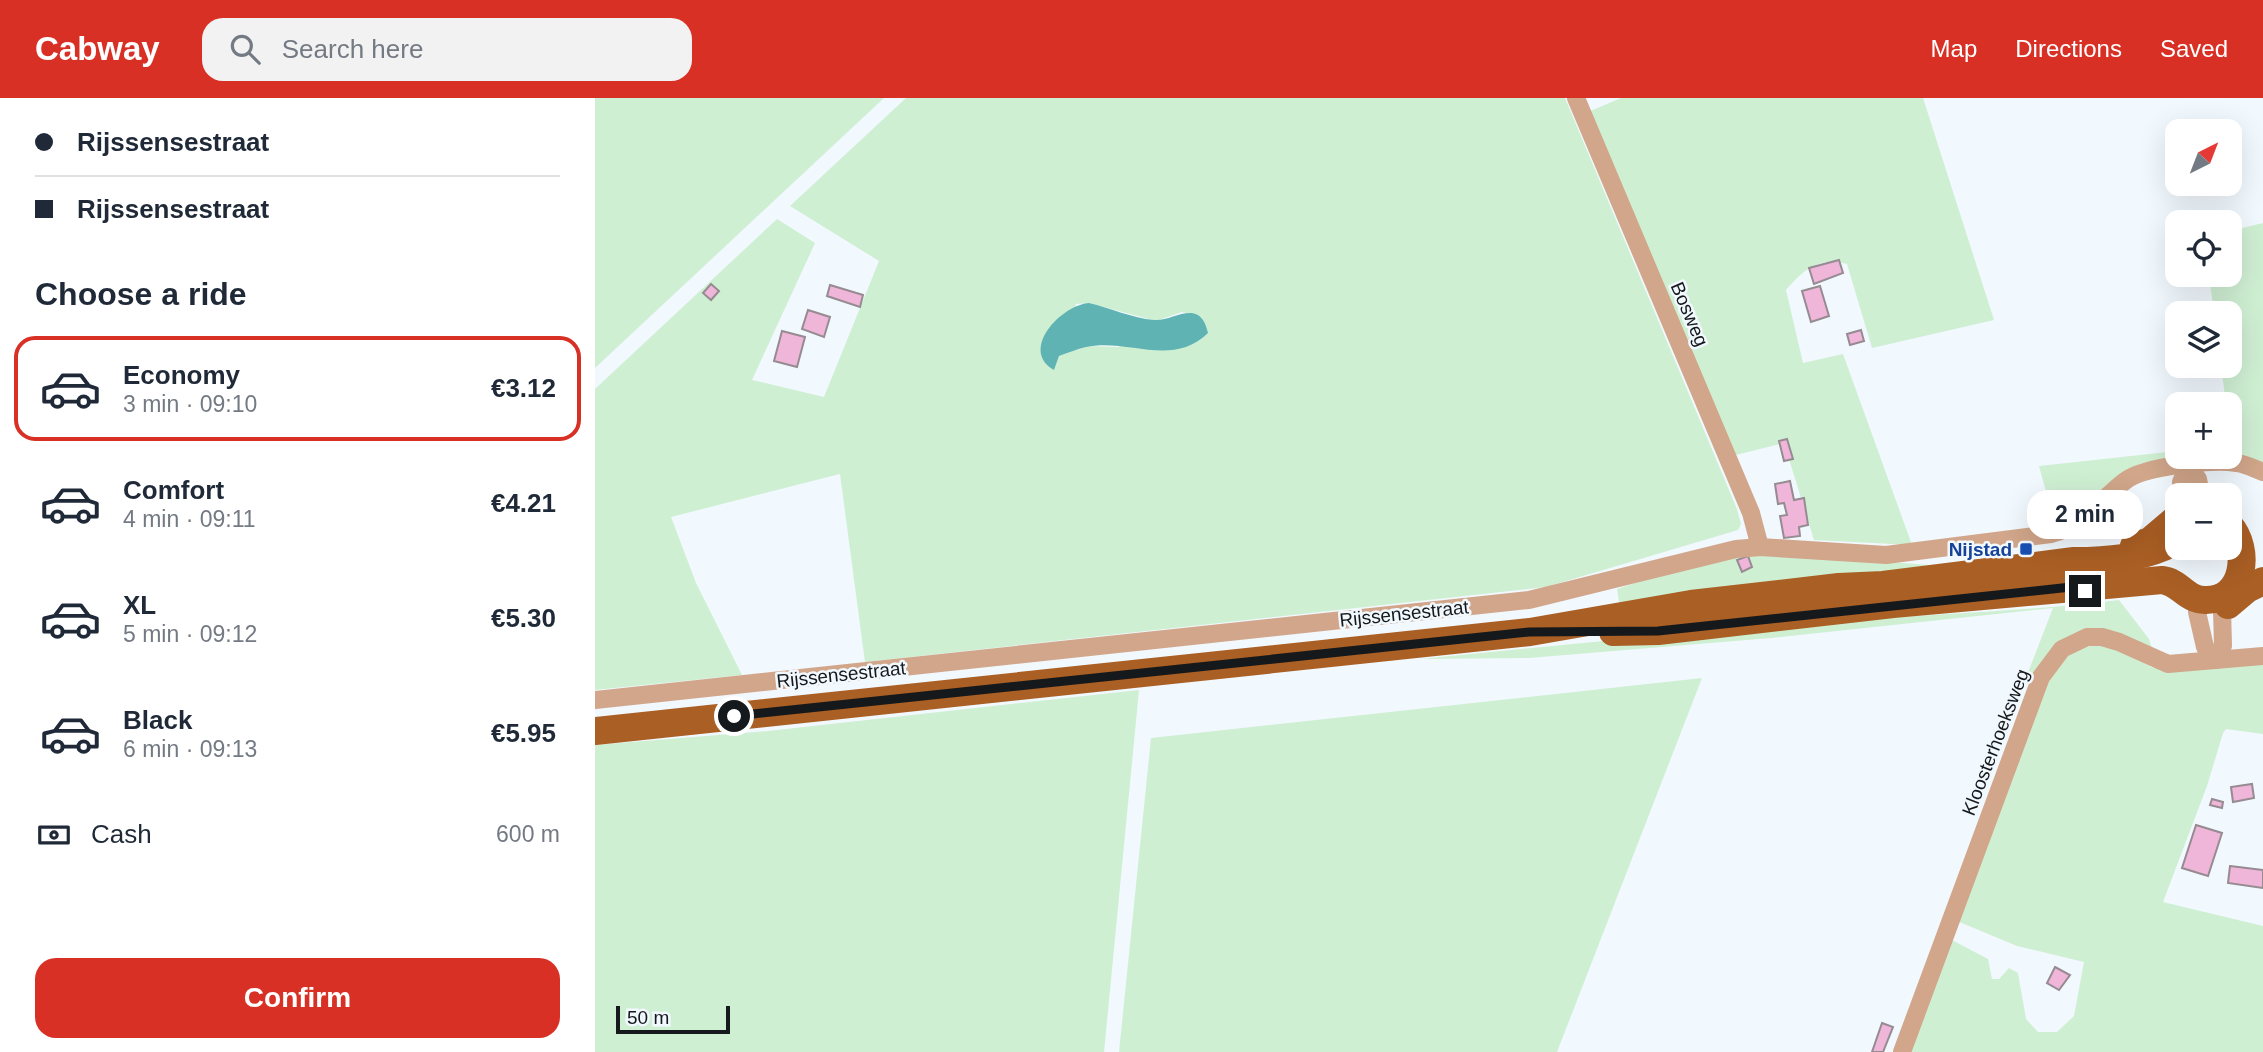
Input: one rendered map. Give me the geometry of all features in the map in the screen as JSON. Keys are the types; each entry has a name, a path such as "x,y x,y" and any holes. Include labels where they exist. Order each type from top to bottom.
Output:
{"main road":[{"path":"2161,541 2165,586 2173,581 2186,594 2201,600 2236,590 2244,558 2244,537"},
{"name":"Rijssensestraat","path":"595,731 1529,632 1658,631 2072,574 2128,557 2161,541"},
{"name":"Rijssensestraat","path":"2072,574 2165,586"}],"street":[{"name":"Bosweg","path":"1576,98 1751,513 1760,547"},
{"name":"Rijssensestraat","path":"2242,466 2263,472"},
{"name":"Rijssensestraat","path":"595,700 1529,600 1736,549 1760,547 1886,555 2050,534 2074,525 2101,505 2126,480 2145,471 2165,469"},
{"path":"2236,590 2223,646 2215,660 2206,647 2236,590"},
{"name":"Kloosterhoeksweg","path":"1902,1052 2041,677 2053,657 2072,643 2087,637 2102,637 2168,664 2263,656"}],"green space":[{"path":"595,98 884,98 595,368"},
{"path":"906,98 1565,98 1741,524 1738,530 1546,587 865,662 840,474 671,517 696,583 742,675 595,690 595,389 777,219 815,243 752,380 824,397 879,261 790,206","holes":["1089,303 1156,321 1182,312 1195,315 1118,347 1087,346 1059,356 1054,370 1076,304"]},
{"path":"1621,98 1923,98 1994,320 1872,348 1847,264 1820,263 1799,276 1786,290 1803,363 1843,354 1912,545 1814,540 1784,443 1732,456 1588,112"},
{"path":"2263,223 2263,463 2242,457 2242,392 2224,392 2223,378 2242,378 2242,301 2212,301 2211,287 2242,287 2242,228"},
{"path":"2165,452 2165,461 2142,463 2123,473 2093,505 2056,528 2039,466"},
{"path":"1722,555 1807,555 1928,565 1945,570 1620,608 1617,589"},
{"path":"2119,600 2149,639 2152,649 2101,633 2052,654 2022,688 2053,608 1771,638 1529,658 1420,659 1701,632"},
{"path":"2101,644 2123,649 2151,667 2176,672 2263,663 2263,734 2226,729 2223,733 2207,786 2163,902 2263,926 2263,1052 1909,1052 1950,939 1988,959 1992,979 1999,979 2009,968 2018,973 2026,1019 2038,1032 2057,1032 2074,1016 2084,962 2017,946 1957,921 2045,678 2077,647"},
{"path":"1702,678 1557,1052 1119,1052 1151,738"},
{"path":"1139,690 1104,1052 595,1052 595,745 768,731"}],"water":[{"path":"1089,303 1154,320 1192,313 1204,322 1208,333 1180,349 1149,350 1102,345 1086,347 1059,356 1054,370 1044,361 1042,341 1056,320 1078,306"}],"building":[{"path":"1839,260 1843,273 1814,284 1809,268"},
{"path":"711,284 719,291 711,300 703,293"},
{"path":"830,285 863,295 860,307 827,296"},
{"path":"1820,286 1829,316 1811,322 1802,291"},
{"path":"808,310 830,317 824,337 802,329"},
{"path":"1861,330 1864,341 1850,345 1847,334"},
{"path":"782,331 805,337 797,367 774,361"},
{"path":"1787,439 1793,459 1784,461 1779,441"},
{"path":"1790,481 1794,500 1804,498 1808,525 1799,527 1800,536 1784,538 1780,516 1787,515 1784,503 1778,504 1775,484"},
{"path":"1748,556 1752,567 1742,572 1737,560"},
{"path":"2252,784 2254,798 2233,802 2231,787"},
{"path":"2212,799 2223,802 2222,808 2210,805"},
{"path":"2196,825 2222,833 2208,876 2182,868"},
{"path":"2230,866 2263,870 2263,888 2228,883"},
{"path":"2055,967 2070,975 2059,990 2047,983"},
{"path":"1882,1023 1893,1027 1883,1052 1872,1052"}],"place":[{"name":"Nijstad","path":"2026,549"}],"route":[{"path":"734,716 1529,632 1658,631 2071,587 2085,591"}]}
